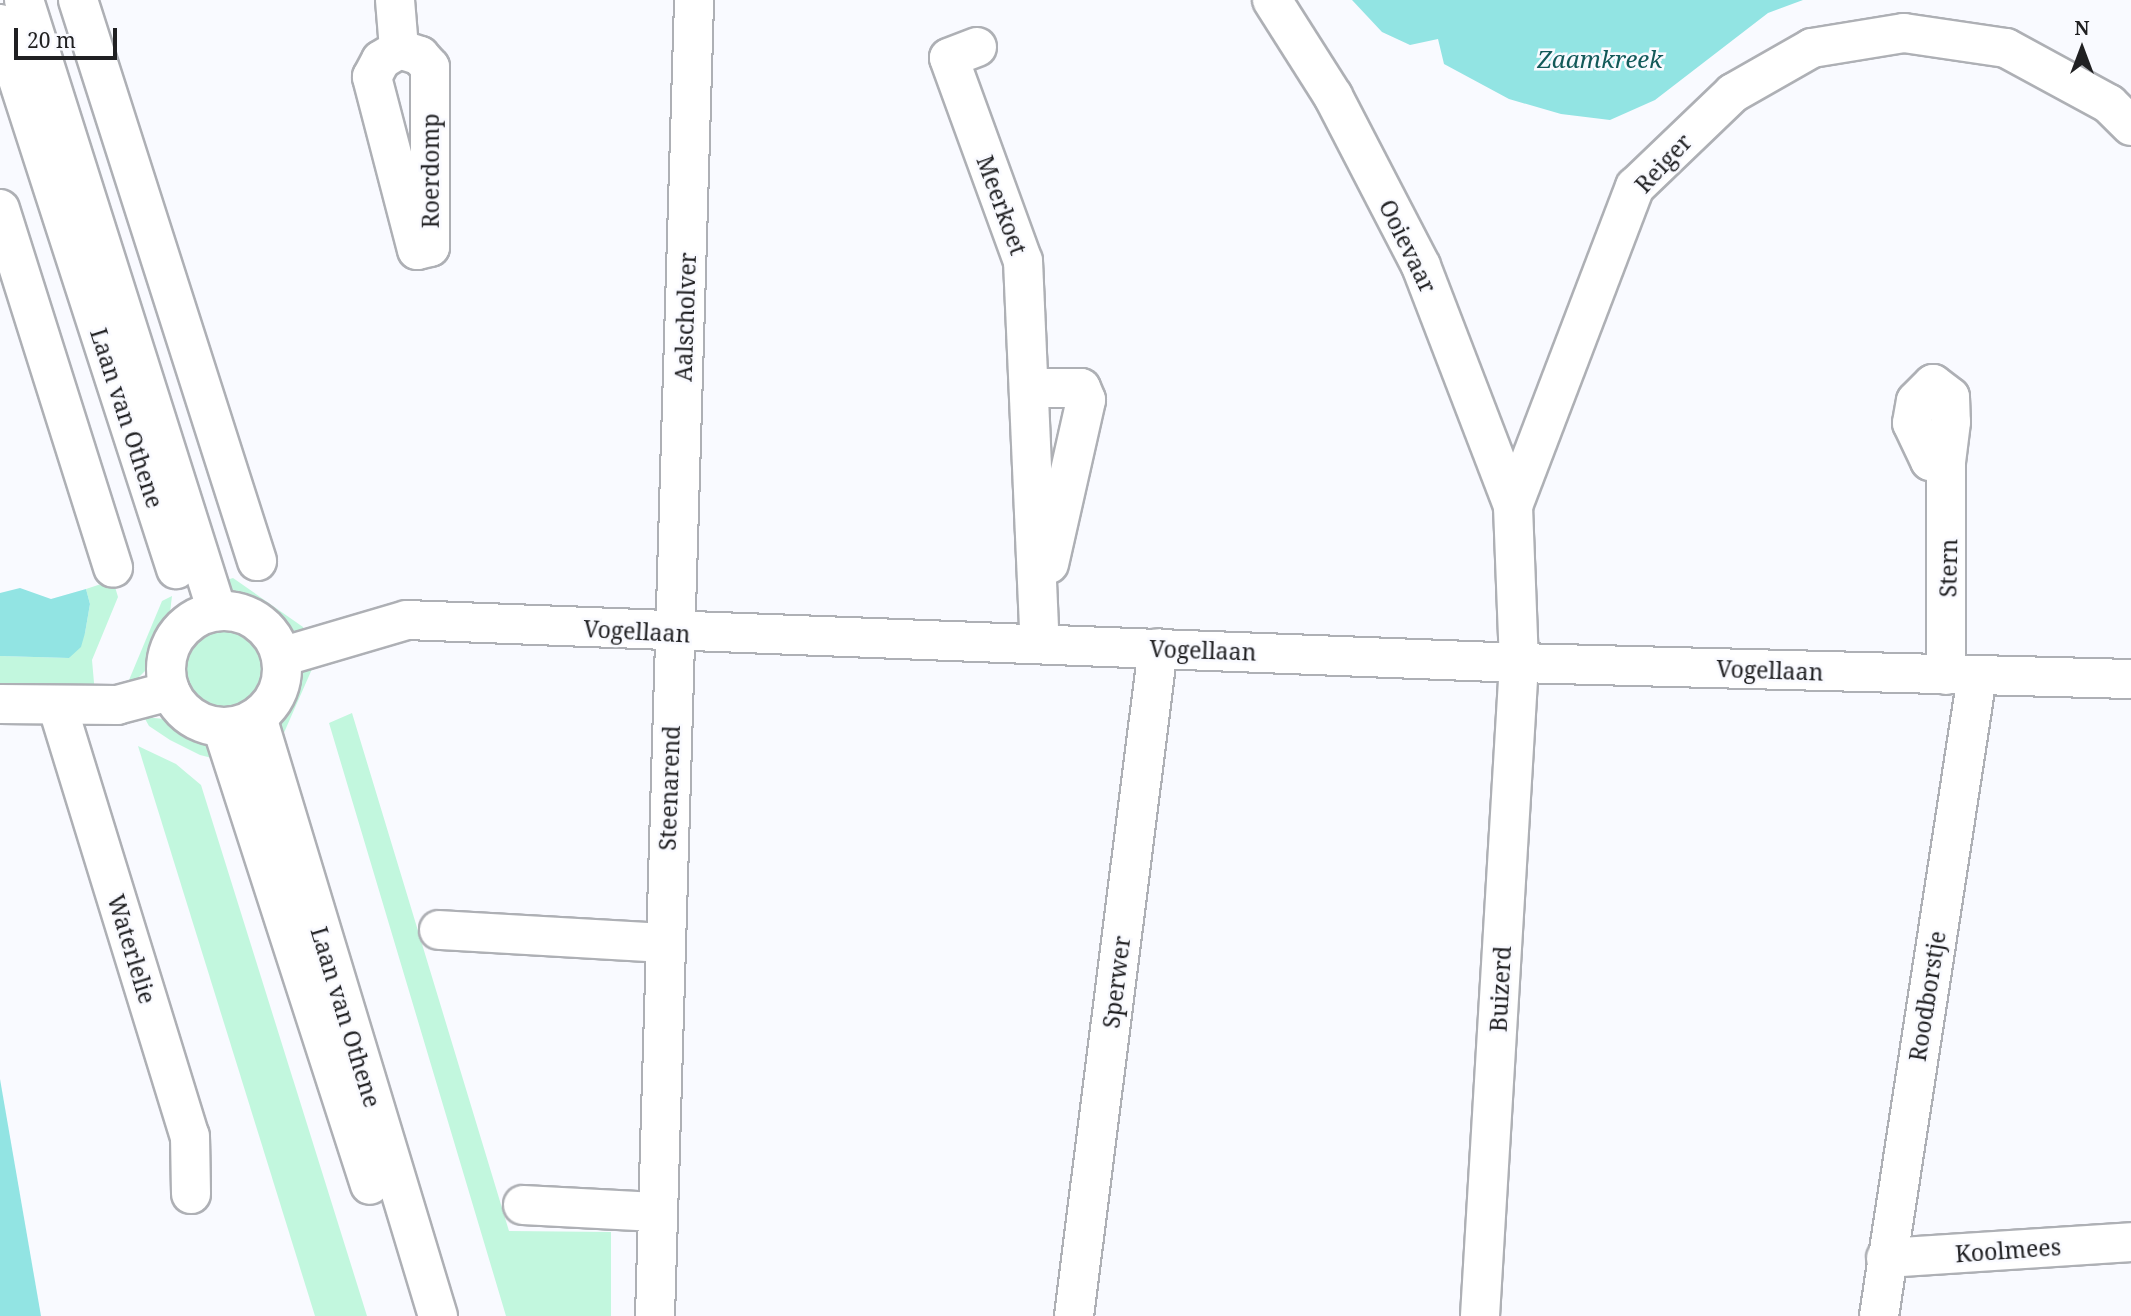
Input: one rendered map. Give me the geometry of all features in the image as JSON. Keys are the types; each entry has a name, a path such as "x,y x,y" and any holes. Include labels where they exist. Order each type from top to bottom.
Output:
{"street":[{"name":"Laan van Othene","path":"24,0 76,213 205,615"},
{"path":"78,0 257,561"},
{"path":"395,0 400,49"},
{"name":"Aalscholver","path":"676,633 694,0"},
{"name":"Ooievaar","path":"1272,0 1333,96 1421,266 1513,506"},
{"name":"Laan van Othene","path":"0,24 76,213"},
{"name":"Reiger","path":"1519,663 1513,506 1635,187 1732,93 1812,48 1904,33 2006,48 2109,104 2131,126"},
{"name":"Meerkoet","path":"977,47 949,58 1023,261 1039,627"},
{"path":"113,568 4,221 76,213 140,194"},
{"path":"1029,388 1081,388 1086,400 1039,627"},
{"path":"1032,458 1074,457"},
{"name":"Stern","path":"1946,462 1961,675"},
{"path":"205,615 251,617 270,634 281,657 278,691 240,722 191,717 170,691 166,671 168,651 178,633 205,615"},
{"name":"Vogellaan","path":"281,657 407,620 676,633 1039,627 1158,648 1519,663 2131,679"},
{"name":"Steenarend","path":"655,1316 663,943 676,633"},
{"name":"Sperwer","path":"1074,1316 1158,648"},
{"name":"Buizerd","path":"1480,1316 1519,663"},
{"name":"Roodborstje","path":"1879,1316 1961,675"},
{"path":"0,704 117,705 170,691"},
{"name":"Waterlelie","path":"57,705 190,1136 191,1194"},
{"name":"Laan van Othene","path":"240,722 412,1316"},
{"name":"Laan van Othene","path":"240,722 438,1316"},
{"path":"439,930 663,943"},
{"path":"523,1205 656,1212"},
{"name":"Koolmees","path":"1886,1258 2131,1242"}],"green space":[{"path":"233,578 303,627 306,634 286,633 242,604 220,582"},
{"path":"113,580 118,597 92,660 95,694 0,691 0,656 69,658 85,633 90,604 86,589"},
{"path":"172,596 168,629 153,663 124,692 162,601"},
{"path":"214,625 230,625 253,637 262,651 265,668 262,685 253,699 230,711 214,711 198,704 186,692 179,676 179,660 186,644 198,632"},
{"path":"316,660 279,744 269,716 283,696 287,676"},
{"path":"352,713 509,1231 611,1232 611,1316 506,1316 329,723"},
{"path":"144,717 174,720 202,736 218,754 212,758 200,755 170,740 149,726"},
{"path":"138,746 176,764 201,785 367,1316 315,1316"}],"water":[{"name":"Zaamkreek","path":"1352,0 1803,0 1768,13 1655,100 1610,120 1561,114 1509,99 1444,64 1438,39 1410,45 1382,32"},
{"path":"20,588 51,599 86,589 90,604 85,633 81,647 69,658 0,656 0,593"},
{"path":"0,1079 41,1316 0,1316"}]}
